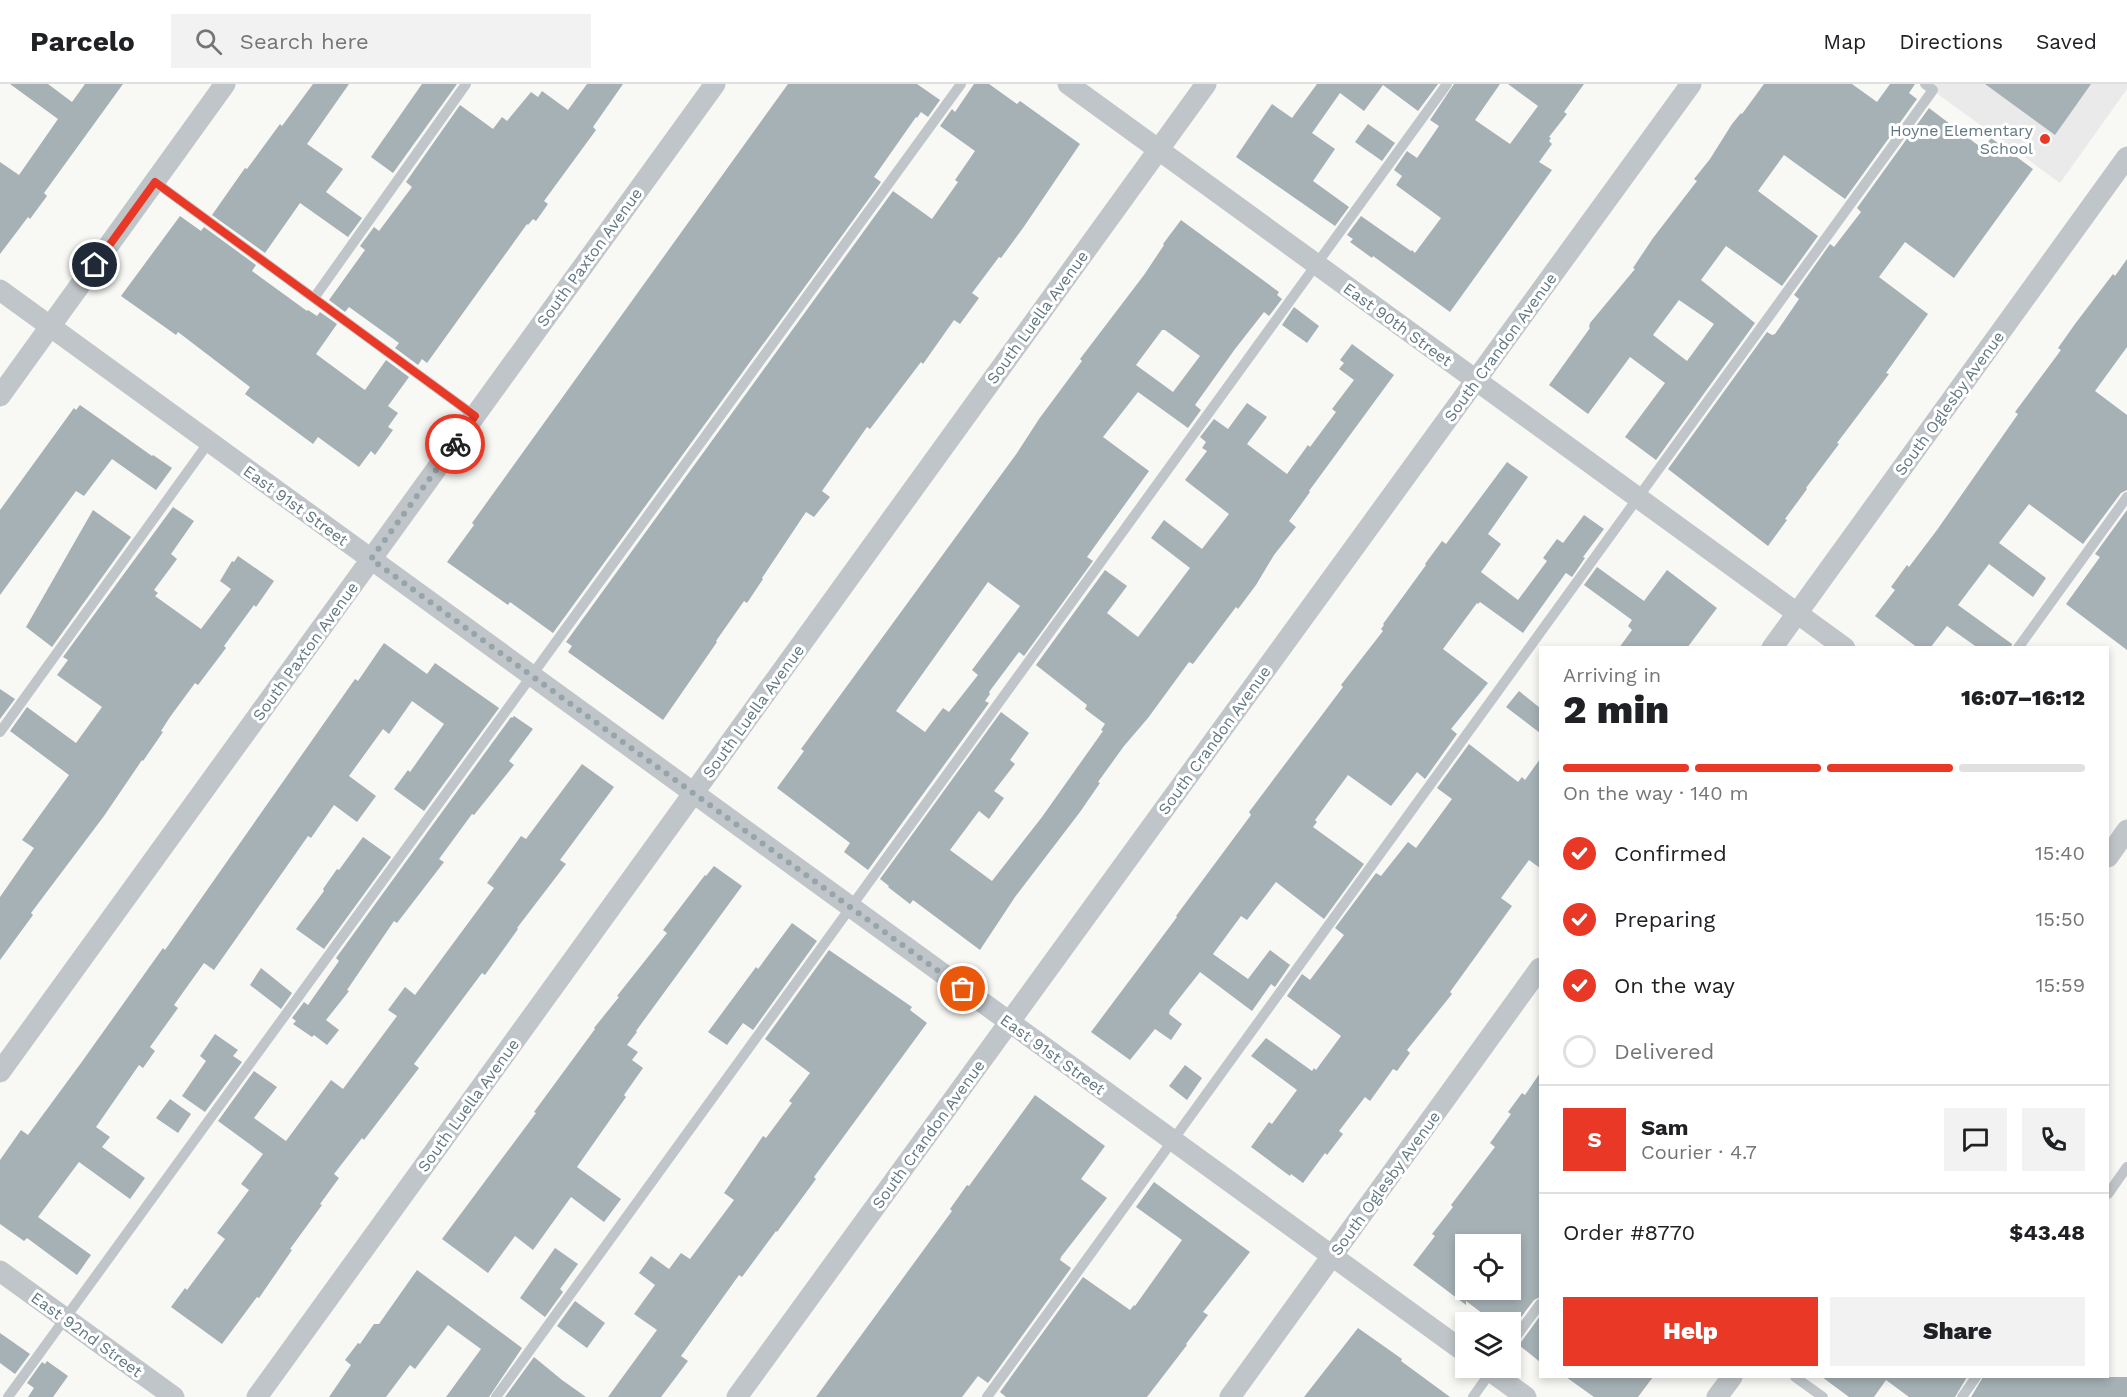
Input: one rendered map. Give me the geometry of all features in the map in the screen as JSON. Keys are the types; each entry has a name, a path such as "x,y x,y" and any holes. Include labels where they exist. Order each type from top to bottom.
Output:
{"street":[{"path":"0,396 225,84"},
{"name":"South Paxton Avenue","path":"0,1072 715,84"},
{"name":"East 90th Street","path":"1068,84 1842,646"},
{"name":"South Luella Avenue","path":"257,1397 1206,84"},
{"name":"South Crandon Avenue","path":"737,1397 1691,84"},
{"name":"South Oglesby Avenue","path":"1773,646 2127,157"},
{"name":"East 91st Street","path":"0,291 1455,1345"},
{"name":"South Oglesby Avenue","path":"1230,1397 1539,969"},
{"name":"East 92nd Street","path":"0,1271 174,1397"},
{"path":"1502,1378 1526,1397"},
{"path":"1717,1397 1731,1378"}],"lane":[{"path":"314,298 466,84"},
{"path":"8,1397 961,84"},
{"path":"496,1397 1446,84"},
{"path":"987,1397 1933,90 1925,84"},
{"path":"155,182 475,416"},
{"path":"0,732 209,442"},
{"path":"2019,646 2127,496"},
{"path":"2109,1193 2127,1167"},
{"path":"1521,1330 1539,1305"},
{"path":"1473,1397 1485,1378"},
{"path":"1796,1378 1823,1397"},
{"path":"1962,1397 1975,1378"}],"shaded area":[{"name":"Hoyne Elementary School","path":"1933,84 2127,84 2127,89 2060,183 1939,95"}],"building":[{"path":"10,84 48,84 72,102 85,84 123,84 44,193 47,196 0,254 0,162 19,175 58,119"},
{"path":"313,84 349,84 307,144 343,169 326,192 362,218 348,237 300,203 265,253 212,215 245,168 247,169 280,124 282,126"},
{"path":"422,84 457,84 393,173 371,157"},
{"path":"587,84 623,84 593,127 596,130 544,201 548,204 536,221 533,219 527,224 427,363 422,359 418,365 395,348 399,343 349,307 345,312 329,300 365,250 360,246 374,227 379,231 412,187 406,182 460,105 493,129 502,117 507,121 531,92 538,97 542,91 568,110"},
{"path":"788,84 917,84 940,100 928,117 921,112 916,117 874,177 881,182 553,633 510,602 508,605 447,562 474,525 472,523"},
{"path":"974,84 989,84 1017,104 1020,101 1080,144 1023,228 972,293 979,298 960,324 954,320 923,364 921,362 870,429 867,427 822,491 830,497 814,517 806,512 747,603 744,601 663,720 568,652 572,646 566,642 893,191 932,219 958,182 955,180 975,151 940,126 952,109 955,112"},
{"path":"1317,84 1438,84 1418,111 1383,85 1364,111 1340,93 1312,133 1335,149 1313,181 1349,207 1335,226 1236,157 1272,104 1292,118"},
{"path":"1454,84 1500,84 1475,120 1510,144 1538,106 1508,84 1584,84 1564,112 1567,114 1549,137 1552,144 1539,162 1552,170 1450,312 1350,242 1353,239 1347,235 1361,216 1415,253 1441,218 1396,185 1402,176 1394,170 1407,151 1417,158 1439,126 1430,120"},
{"path":"1764,84 1852,84 1877,102 1890,84 1915,84 1909,93 1917,99 1845,199 1784,155 1758,191 1818,236 1782,286 1726,246 1701,280 1755,323 1656,460 1625,437 1665,383 1630,357 1588,414 1549,385 1590,328 1590,323 1635,269 1633,268 1653,238 1697,181 1694,179 1732,124","holes":["1679,300 1714,324 1687,361 1653,335"]},
{"path":"1985,84 2091,84 2055,135"},
{"path":"1929,108 1983,149 1991,138 2033,169 1954,278 1905,242 1879,277 1928,314 1886,373 1889,374 1837,443 1839,444 1806,488 1768,546 1668,469 1767,332 1775,334 1799,299 1794,295 1830,244 1834,247 1861,212 1857,208"},
{"path":"1368,124 1395,143 1382,161 1355,142"},
{"path":"180,216 201,231 204,227 256,265 252,271 307,311 317,316 320,312 337,324 316,354 362,388 365,390 386,360 409,377 388,406 398,413 388,427 393,430 375,455 371,451 359,467 318,437 313,444 245,394 250,387 178,332 176,335 121,296"},
{"path":"1181,220 1279,292 1277,295 1282,299 1269,316 1264,312 1235,349 1195,405 1201,410 1188,428 1138,392 1103,437 1149,471 1087,557 1093,561 1024,656 1019,652 989,692 985,701 989,703 868,870 844,852 850,843 777,788 804,751 801,749 1017,453 1082,361 1080,359 1144,275","holes":["1162,330 1200,356 1173,392 1136,365","988,582 1020,606 972,670 978,675 949,712 943,708 925,732 896,711"]},
{"path":"2127,259 2127,347 2095,391 2127,415 2127,490 2121,493 2083,544 2029,504 1999,543 2046,578 2033,597 1989,564 1958,605 2012,644 2012,646 1975,646 1947,626 1932,646 1915,646 1875,616 1895,590 1891,587 1937,530 2018,414 2015,412 2061,350 2058,348 2113,274 2115,276"},
{"path":"1294,307 1319,326 1307,343 1282,325"},
{"path":"1352,344 1394,375 1289,521 1296,527 1274,555 1256,585 1238,609 1236,607 1193,664 1189,662 1148,718 1124,746 1080,812 1015,897 980,950 913,900 910,904 888,887 880,879 1001,712 1029,733 1010,760 1015,764 994,791 1004,798 989,819 979,811 950,850 992,881 1042,817 1103,731 1101,730 1105,724 1085,709 1087,705 1036,665 1105,570 1127,586 1107,613 1138,637 1190,568 1151,538 1164,520 1202,549 1229,514 1185,480 1207,451 1202,448 1206,442 1200,437 1214,419 1228,429 1247,403 1267,417 1247,444 1287,474 1336,412 1332,409 1354,380 1339,369 1344,363 1340,360"},
{"path":"80,405 172,468 156,490 112,459 84,496 76,491 0,595 0,510 74,408 76,410"},
{"path":"1507,462 1528,477 1488,534 1501,544 1481,572 1518,600 1547,561 1543,558 1557,539 1563,543 1584,515 1604,529 1583,557 1585,558 1572,577 1565,574 1523,633 1480,602 1443,649 1488,683 1451,729 1457,734 1425,779 1417,772 1391,806 1348,775 1315,820 1317,822 1313,827 1364,864 1324,919 1276,882 1247,920 1241,916 1213,954 1248,979 1270,950 1290,965 1275,987 1271,984 1252,1011 1200,972 1170,1010 1169,1014 1182,1024 1171,1040 1155,1029 1130,1060 1091,1032 1251,815 1249,812 1343,687 1341,685 1383,631 1381,629 1383,624 1425,564 1442,541 1446,544"},
{"path":"173,507 194,521 171,554 177,559 154,590 158,593 155,596 201,629 231,589 220,581 232,561 234,562 238,556 274,581 224,646 226,648 198,685 195,683 170,717 161,731 163,732 143,761 31,913 33,915 0,960 0,897 34,848 22,840 69,775 10,731 27,707 76,743 102,707 57,675 68,660 63,657"},
{"path":"93,510 131,537 52,647 26,627"},
{"path":"2127,510 2127,650 2066,604 2100,557 2095,554"},
{"path":"1597,567 1644,601 1667,570 1717,608 1688,646 1620,646 1632,630 1628,626 1632,620 1584,585"},
{"path":"384,643 427,674 435,663 499,708 424,811 394,789 408,770 410,772 444,724 412,701 389,734 383,729 349,776 376,796 357,822 334,805 311,838 308,836 214,970 204,963 174,1005 178,1008 150,1047 155,1051 143,1068 139,1065 96,1127 110,1137 102,1147 145,1178 130,1199 79,1162 38,1217 91,1255 77,1275 27,1238 24,1241 0,1224 0,1160 21,1130 28,1135 163,948 165,950 355,679 358,681"},
{"path":"0,689 15,699 0,719"},
{"path":"1519,691 1539,707 1539,732 1506,707"},
{"path":"514,716 533,729 509,761 514,765 474,815 472,814 439,859 444,862 397,923 394,921 347,990 349,991 326,1020 339,1030 327,1045 314,1035 312,1037 293,1024 296,1021 292,1018 304,1002 308,1005 339,961 336,958 511,717"},
{"path":"1469,744 1518,782 1522,777 1525,780 1539,760 1539,867 1529,860 1501,898 1512,906 1450,992 1452,994 1407,1050 1410,1053 1397,1071 1393,1069 1370,1101 1365,1097 1339,1131 1343,1134 1327,1155 1325,1153 1303,1183 1251,1147 1269,1122 1272,1124 1297,1090 1251,1056 1266,1038 1312,1071 1314,1068 1316,1070 1341,1036 1287,996 1302,974 1310,980 1344,935 1335,928 1376,873 1381,876 1408,842 1416,848 1452,799 1437,788"},
{"path":"582,764 614,787 560,860 566,864 517,928 485,975 482,973 414,1064 419,1068 364,1140 362,1138 334,1174 339,1178 320,1204 322,1205 290,1249 292,1250 259,1298 257,1297 222,1344 171,1307 185,1288 187,1290 225,1239 217,1233 249,1190 241,1184 263,1154 218,1121 254,1071 277,1087 254,1118 286,1141 331,1080 343,1089 397,1016 388,1010 405,987 415,995 494,888 487,883 521,836 526,839"},
{"path":"363,837 391,857 324,949 296,929 337,869 339,870"},
{"path":"714,866 742,886 627,1045 638,1052 632,1060 643,1068 624,1095 626,1097 577,1167 621,1199 604,1222 571,1197 533,1250 515,1236 488,1273 442,1239 536,1113 534,1112 594,1028 619,997 617,996 667,933 663,930"},
{"path":"792,923 817,941 753,1030 743,1023 727,1045 708,1032"},
{"path":"829,950 912,1007 910,1010 927,1023 814,1177 816,1179 777,1232 742,1277 739,1275 681,1356 688,1361 661,1397 608,1397 657,1330 634,1314 655,1285 639,1273 651,1256 669,1269 681,1253 690,1259 734,1200 724,1193 763,1136 766,1138 792,1103 789,1101 810,1073 765,1039"},
{"path":"261,968 292,993 281,1009 250,985"},
{"path":"215,1034 238,1050 233,1056 242,1062 205,1112 182,1096 206,1061 200,1056"},
{"path":"1185,1065 1202,1078 1187,1100 1169,1086"},
{"path":"1539,1074 1539,1298 1534,1300 1521,1317 1521,1312 1480,1312 1466,1301 1466,1305 1459,1300 1521,1300 1521,1234 1455,1234 1455,1297 1413,1265 1435,1236 1432,1234 1453,1207 1451,1205 1495,1147 1490,1143 1511,1114 1508,1112 1522,1093 1525,1095"},
{"path":"1035,1095 1105,1146 1081,1179 1107,1198 1061,1257 1060,1260 1071,1268 988,1383 978,1376 962,1397 816,1397 952,1211 950,1209 967,1185 969,1186"},
{"path":"170,1099 191,1114 178,1133 156,1118"},
{"path":"1154,1182 1250,1252 1203,1312 1208,1315 1147,1397 1006,1397 1000,1392 1083,1277 1130,1310 1182,1240 1136,1207"},
{"path":"555,1248 578,1264 560,1289 563,1292 545,1317 520,1298"},
{"path":"417,1270 522,1348 489,1397 446,1397 481,1349 448,1325 415,1369 410,1365 386,1397 329,1397 351,1365 345,1360 374,1324 379,1324"},
{"path":"575,1301 605,1323 587,1348 557,1326"},
{"path":"1539,1317 1539,1361 1521,1347 1521,1342"},
{"path":"1358,1328 1402,1359 1401,1361 1450,1397 1304,1397"},
{"path":"0,1333 30,1354 15,1374 0,1363"},
{"path":"534,1357 562,1380 586,1397 505,1397"},
{"path":"47,1361 68,1376 53,1397 28,1397 34,1388 27,1383 42,1362 45,1364"},
{"path":"2127,1377 2127,1397 1971,1397 1982,1378"},
{"path":"1567,1378 1652,1378 1638,1397 1594,1397"},
{"path":"1823,1378 1966,1378 1955,1397 1909,1397 1886,1380 1874,1397 1849,1397"}],"way so far":[{"path":"455,444 371,559 963,989"}],"place":[{"name":"Hoyne Elementary School","path":"2045,139"}],"route":[{"path":"95,265 155,182 475,416 455,444"}]}
